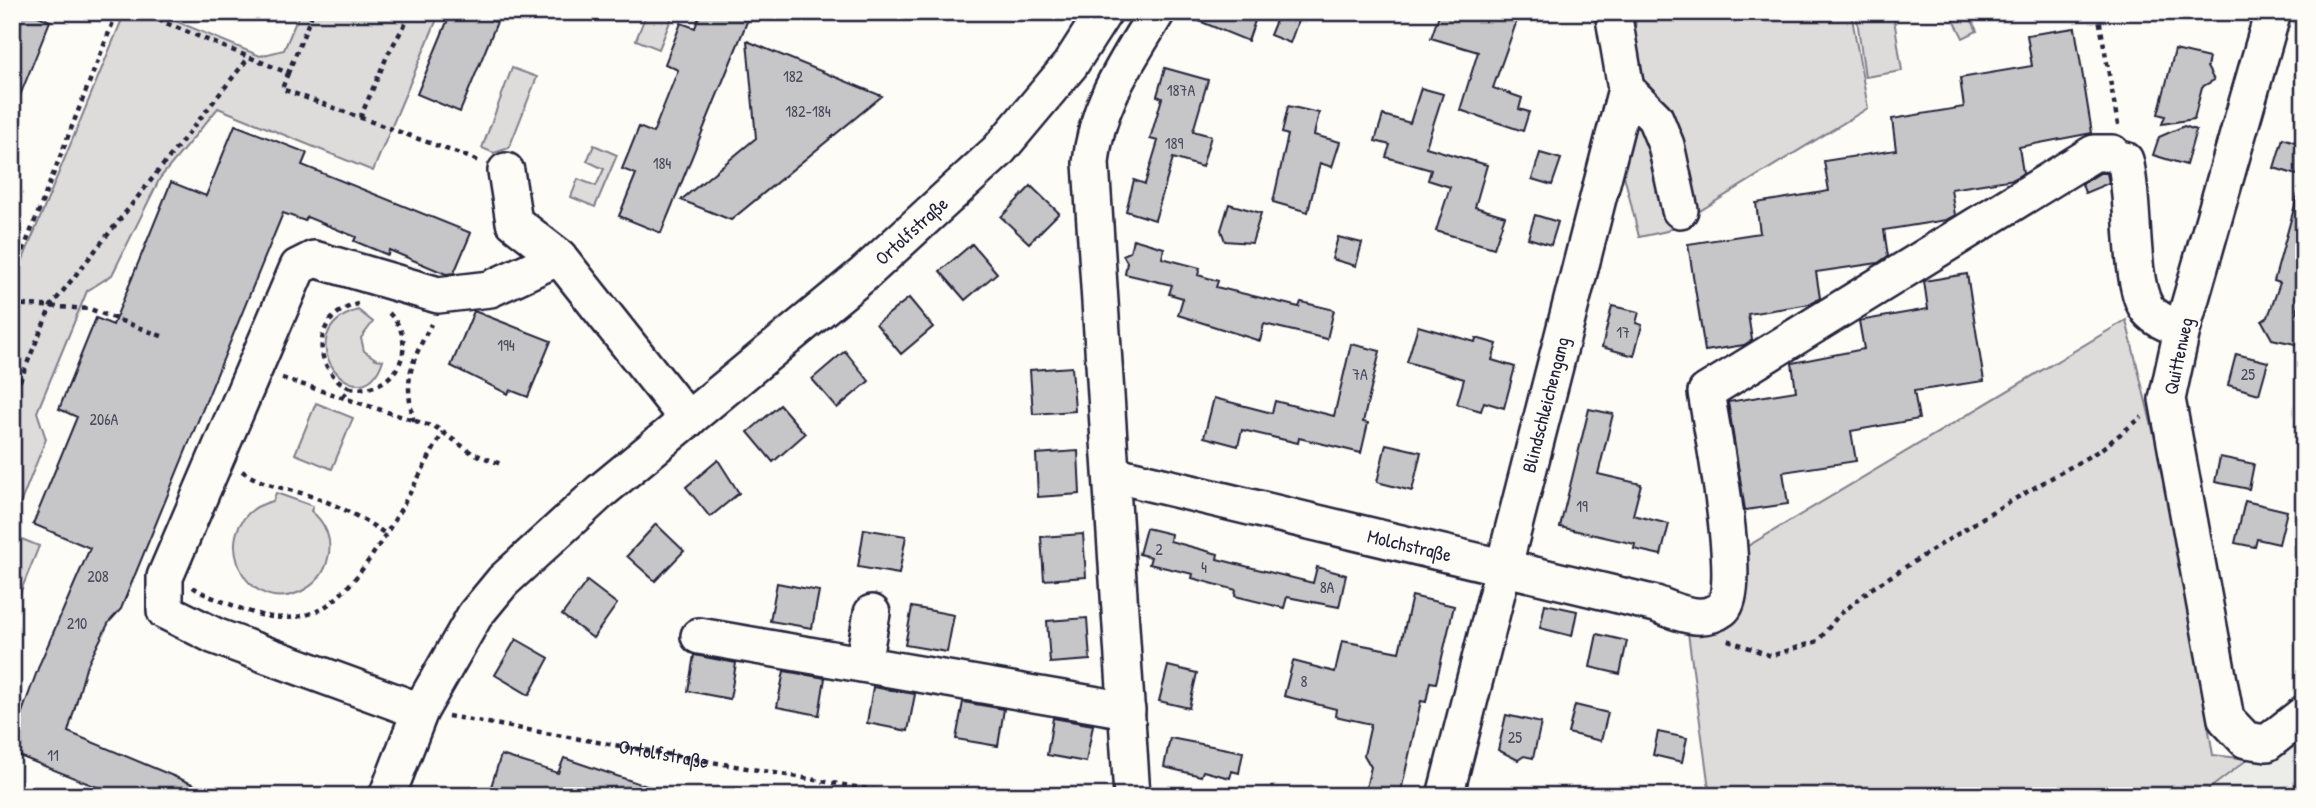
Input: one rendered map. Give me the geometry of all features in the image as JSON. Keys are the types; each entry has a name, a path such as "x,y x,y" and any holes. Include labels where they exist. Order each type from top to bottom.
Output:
{"street":[{"name":"Ortolfstraße","path":"387,796 420,710 475,615 503,581 600,492 864,274 998,151 1070,65 1104,12"},
{"path":"1132,796 1091,163 1093,133 1103,103 1157,12"},
{"name":"Blindschleichengang","path":"1445,796 1626,89 1613,12"},
{"name":"Quittenweg","path":"2273,12 2182,330 2167,399 2226,719 2246,740 2267,743 2304,714"},
{"path":"1626,89 1655,118 1666,145 1680,211"},
{"path":"1713,626 1730,598 1732,573 1706,392 2094,153 2118,157 2131,185 2138,286 2146,307 2155,317 2182,330"},
{"path":"506,171 514,222 559,257 688,420"},
{"path":"420,710 215,636 165,611 165,577 298,268 314,259 376,291 438,295 490,289 559,257"},
{"name":"Molchstraße","path":"1112,474 1656,604 1713,626"},
{"path":"863,664 872,613"},
{"path":"699,636 1127,710"}],"path":[{"path":"12,279 117,12"},
{"path":"139,12 288,73"},
{"path":"305,12 312,13 282,89 506,171"},
{"path":"360,118 388,54 412,12"},
{"path":"2098,12 2118,157"},
{"path":"12,400 51,306 250,57"},
{"path":"376,291 396,320 405,343 402,360 396,372 380,385 360,390 350,388 330,375 324,365 321,354 324,330 339,311 361,303 376,291"},
{"path":"414,422 407,391 412,362 432,322 451,294"},
{"path":"12,304 90,309 164,337"},
{"path":"402,360 412,362"},
{"path":"254,372 344,396 443,432 472,453 501,464"},
{"path":"344,396 350,388"},
{"path":"1713,626 1771,656 1818,641 1838,616 1871,589 1993,512 2100,450 2141,418"},
{"path":"170,566 197,590 262,618 297,617 320,610 356,578 386,534 443,432"},
{"path":"218,454 266,484 309,495 347,511 386,534"},
{"name":"Ortolfstraße","path":"420,710 908,796"}],"shaded area":[{"path":"125,12 154,12 260,56 284,50 300,12 440,12 373,171 218,108 160,178 112,275 87,291 37,412 46,439 12,524 12,286"},
{"path":"656,12 674,12 659,49 636,40 645,17"},
{"path":"1656,12 1851,12 1868,108 1667,231 1639,237 1624,175 1636,17"},
{"path":"1856,12 1893,12 1902,71 1865,77"},
{"path":"1950,12 1968,12 1977,31 1963,38"},
{"path":"512,68 537,77 509,148 494,153 482,148"},
{"path":"594,145 617,155 595,207 571,197 578,179 596,186 604,169 587,161"},
{"path":"358,310 373,322 361,338 364,351 383,360 372,378 359,384 345,380 334,369 327,354 327,337 336,322"},
{"path":"2126,320 2154,435 2168,441 2206,676 2202,689 2213,755 2248,759 2200,796 1710,796 1688,633 1729,623 1743,549"},
{"path":"316,403 353,418 332,469 295,454"},
{"path":"276,493 313,506 311,511 324,526 329,538 327,563 316,581 302,591 280,596 261,592 247,580 238,563 235,544 239,526 252,511 273,501"},
{"path":"12,535 39,546 12,613"},
{"path":"2304,719 2304,796 2202,796"}],"building":[{"path":"12,12 29,12 50,21 13,113"},
{"path":"451,12 496,12 492,21 497,22 460,112 417,94"},
{"path":"701,12 751,12 661,233 619,216 636,174 622,169 639,127 653,133 678,70 665,64 681,23 695,28"},
{"path":"1177,12 1258,12 1248,41"},
{"path":"1440,12 1520,12 1493,88 1522,98 1519,109 1529,112 1523,131 1460,110 1478,52 1431,38"},
{"path":"1279,13 1298,21 1290,43 1270,35"},
{"path":"2075,28 2092,133 2019,147 2023,173 2014,179 1951,189 1955,215 1946,220 1884,230 1888,256 1878,263 1816,272 1820,298 1810,304 1748,314 1752,340 1744,345 1705,351 1688,244 1760,233 1756,203 1829,191 1824,161 1896,150 1892,119 1964,107 1960,78 2032,66 2027,35"},
{"path":"747,41 882,96 731,220 681,200 756,138"},
{"path":"2175,50 2209,58 2207,67 2214,80 2202,87 2194,119 2162,124 2165,116 2158,114"},
{"path":"1165,68 1208,80 1193,131 1211,136 1202,167 1173,158 1155,220 1126,211 1134,180 1145,184 1158,141 1150,139 1162,98 1157,96"},
{"path":"1421,88 1443,94 1426,147 1487,165 1475,207 1505,216 1494,248 1436,231 1450,187 1428,180 1431,170 1386,157 1390,145 1375,141 1383,115 1410,123"},
{"path":"1288,106 1319,113 1314,135 1340,142 1332,167 1320,163 1308,212 1273,202 1288,135 1282,133"},
{"path":"235,125 307,153 302,165 471,233 454,273 446,274 389,250 388,255 354,241 356,237 307,217 305,221 283,213 121,609 109,622 86,668 68,732 221,796 119,796 12,753 12,740 40,663 90,548 33,524 77,417 59,409 96,318 113,325 171,182 206,196"},
{"path":"2184,126 2196,130 2186,165 2153,155 2159,137"},
{"path":"2283,138 2304,145 2304,177 2274,168"},
{"path":"1540,153 1561,159 1552,185 1532,179"},
{"path":"2100,173 2107,173 2109,183 2085,193 2082,184"},
{"path":"1031,186 1059,213 1029,243 1001,217"},
{"path":"2298,194 2304,195 2304,289 2297,312 2304,314 2304,346 2272,339 2262,321 2268,317 2280,283 2274,281"},
{"path":"1229,204 1261,213 1252,243 1225,241 1221,230"},
{"path":"1535,215 1558,222 1551,245 1528,238"},
{"path":"1338,237 1362,243 1356,266 1332,259"},
{"path":"1133,239 1164,248 1162,258 1200,268 1198,275 1218,281 1216,287 1299,307 1301,302 1334,310 1327,339 1264,324 1260,341 1178,315 1183,298 1169,294 1172,285 1125,274 1127,262 1123,255 1130,252"},
{"path":"972,244 997,273 965,300 940,271"},
{"path":"1967,274 1984,381 1914,391 1919,419 1851,431 1856,461 1783,472 1788,504 1745,510 1728,402 1796,391 1792,363 1864,349 1859,321 1928,309 1924,281"},
{"path":"909,298 933,327 901,354 876,324"},
{"path":"1612,306 1639,312 1636,323 1642,325 1634,356 1602,347"},
{"path":"474,311 551,341 528,397 510,390 508,394 451,366"},
{"path":"1418,326 1475,342 1476,338 1497,344 1492,360 1515,367 1504,408 1484,402 1481,411 1457,404 1464,379 1407,362"},
{"path":"1351,344 1380,351 1363,422 1368,423 1361,453 1299,438 1298,443 1242,430 1238,446 1204,437 1214,398 1272,413 1275,401 1334,416"},
{"path":"845,351 869,381 837,408 812,379"},
{"path":"2236,354 2268,362 2259,394 2228,385"},
{"path":"1072,367 1075,411 1033,414 1030,370"},
{"path":"780,405 805,434 773,462 748,432"},
{"path":"1589,409 1613,414 1598,474 1641,484 1633,515 1669,524 1661,555 1634,549 1635,544 1560,527"},
{"path":"1386,444 1421,452 1412,491 1377,482"},
{"path":"1078,451 1080,494 1038,497 1036,454"},
{"path":"2220,457 2254,464 2249,489 2215,482"},
{"path":"718,460 739,493 710,517 686,487"},
{"path":"2245,501 2287,511 2279,544 2257,539 2255,547 2235,543"},
{"path":"656,524 684,551 655,581 627,556"},
{"path":"1146,528 1171,534 1170,541 1218,554 1217,559 1313,583 1317,567 1346,575 1339,607 1287,597 1284,608 1235,596 1236,590 1192,578 1193,574 1149,564 1151,557 1139,554"},
{"path":"864,529 906,536 899,574 858,567"},
{"path":"1083,534 1086,577 1044,580 1041,537"},
{"path":"587,581 617,604 593,638 562,615"},
{"path":"777,583 819,591 812,628 770,621"},
{"path":"1412,596 1454,606 1436,683 1430,682 1426,702 1421,701 1400,796 1364,796 1371,767 1364,755 1371,724 1335,716 1336,709 1284,696 1293,661 1335,672 1342,641 1399,652"},
{"path":"1545,604 1577,611 1572,636 1540,628"},
{"path":"912,607 954,615 947,652 905,645"},
{"path":"1087,618 1090,660 1050,663 1047,621"},
{"path":"1597,634 1627,641 1620,674 1590,667"},
{"path":"516,639 549,658 529,695 495,675"},
{"path":"694,655 736,663 730,699 688,691"},
{"path":"1168,666 1197,673 1189,708 1159,701"},
{"path":"784,671 825,678 819,715 777,707"},
{"path":"873,687 915,694 908,731 867,723"},
{"path":"963,702 1004,709 998,746 956,739"},
{"path":"1575,705 1608,713 1601,741 1568,733"},
{"path":"1506,715 1541,723 1533,758 1524,756 1518,760 1498,750"},
{"path":"1053,718 1093,725 1086,762 1047,755"},
{"path":"1658,732 1687,738 1682,762 1653,755"},
{"path":"1170,738 1243,752 1239,773 1232,771 1230,778 1203,771 1201,776 1164,767"},
{"path":"501,755 558,773 564,758 661,791 661,796 506,796 490,790"}]}
